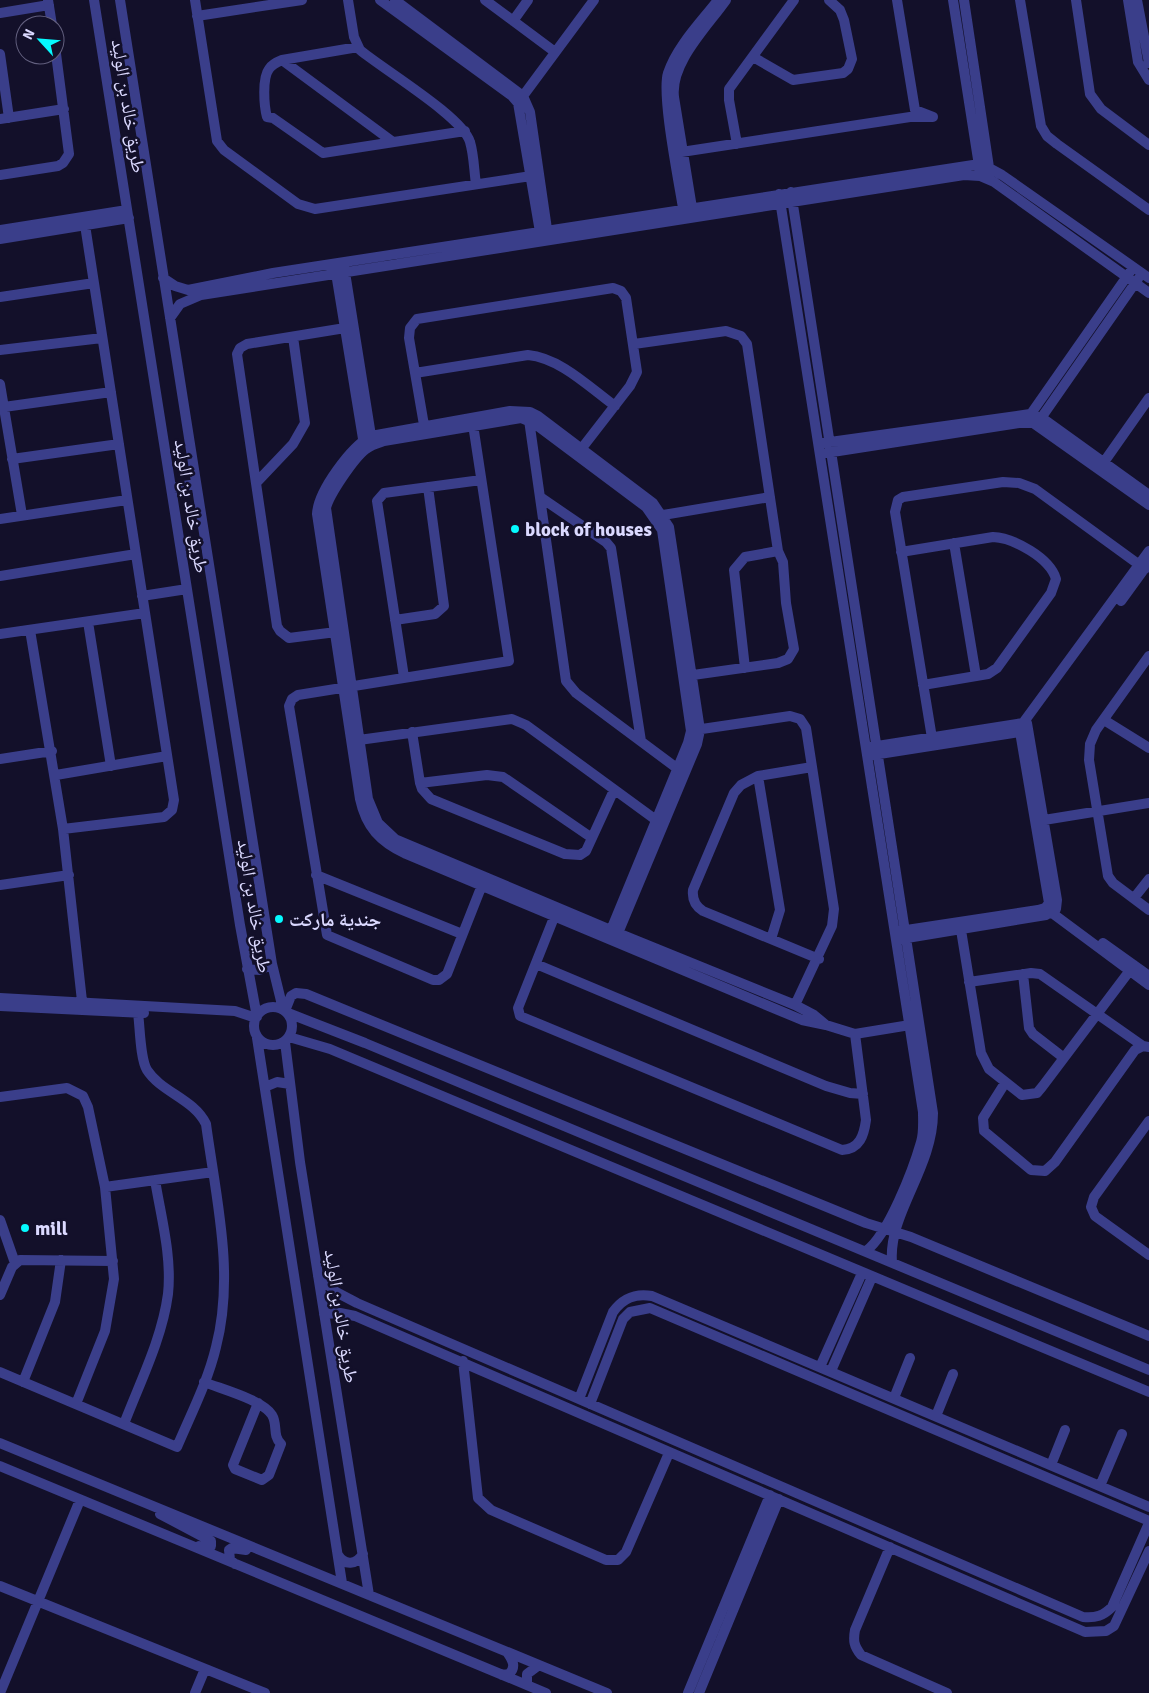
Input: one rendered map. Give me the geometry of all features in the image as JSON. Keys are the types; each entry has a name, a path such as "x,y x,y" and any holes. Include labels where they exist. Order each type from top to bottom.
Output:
{"street":[{"name":"طريق خالد بن الوليد","path":"94,0 255,1020"},
{"name":"طريق خالد بن الوليد","path":"120,0 272,964 285,1011"},
{"path":"195,0 217,141 224,150 298,204 315,209 531,176"},
{"path":"197,16 302,0"},
{"path":"348,0 358,47 450,116 465,131 470,141 476,184"},
{"path":"380,0 520,100"},
{"path":"395,0 520,100 530,112 544,236"},
{"path":"485,0 556,52"},
{"path":"513,21 528,0"},
{"path":"544,236 531,176 520,100 594,0"},
{"path":"684,51 718,0"},
{"path":"688,213 679,152 666,86 671,65 726,0"},
{"path":"737,144 728,94 731,85 794,0"},
{"path":"754,56 793,80 843,73 848,69 852,59 844,20 840,10 829,0"},
{"path":"679,152 910,117 933,117 915,110 897,0"},
{"path":"953,0 983,170 991,180 1038,206 1149,294"},
{"path":"964,0 983,170"},
{"path":"1020,0 1041,126 1047,136 1149,210"},
{"path":"1076,0 1090,94 1101,109 1149,145"},
{"path":"1128,0 1138,62 1149,80"},
{"path":"1137,0 1149,63"},
{"path":"0,13 49,3"},
{"path":"358,47 282,60 273,64 267,72 264,106 267,117 273,118 323,154 465,131"},
{"path":"0,54 5,119 64,109"},
{"path":"282,60 393,142"},
{"path":"0,175 63,163 69,154 70,148 58,65"},
{"path":"163,278 175,286 195,289 791,197 964,175 983,170 1142,273 1131,280 1027,418"},
{"path":"791,197 852,589 880,806 914,1024 933,1122 931,1141 913,1176 890,1232 892,1262"},
{"path":"780,199 841,591 872,751"},
{"path":"0,238 85,225 128,214"},
{"path":"0,230 128,214"},
{"path":"64,829 164,817 168,814 174,800 85,225"},
{"path":"786,236 797,234"},
{"path":"170,318 180,304 195,296 340,268"},
{"path":"340,268 345,328 368,443"},
{"path":"340,268 368,443 330,497 326,508 360,799 363,814 370,827 380,839 392,848 483,881 613,935 795,1005 814,1015 826,1025"},
{"path":"1039,421 1131,280"},
{"path":"0,297 94,283"},
{"path":"424,425 409,333 413,323 422,317 613,288 621,291 626,298 637,372 635,379 582,448"},
{"path":"336,632 289,638 277,626 237,354 240,348 247,344 345,328"},
{"path":"634,344 726,331 736,333 744,340 778,550 783,562 793,653 784,661 693,676"},
{"path":"256,483 293,444 305,423 293,337"},
{"path":"0,350 102,338"},
{"path":"415,373 536,355 554,362 615,406"},
{"path":"0,384 22,515"},
{"path":"4,407 111,392"},
{"path":"1104,462 1149,398"},
{"path":"368,443 384,441 510,411 530,412 582,448 623,484 651,513 662,530 697,744 613,935"},
{"path":"342,649 336,632 317,507 321,495 354,449 424,425 510,418 529,420 623,484 653,502 663,515 673,540 693,676 695,730 656,820 613,935"},
{"path":"819,449 1027,418 1039,421 1104,462 1149,495"},
{"path":"529,420 566,681 570,689 678,769"},
{"path":"472,421 509,661 298,695 292,699 289,706 327,936 433,980 442,979 483,881"},
{"path":"1039,421 1149,505"},
{"path":"12,459 119,444"},
{"path":"404,677 377,501 384,493 481,480"},
{"path":"936,740 923,685 901,552 895,506 903,497 1011,482 1035,489 1145,566"},
{"path":"172,488 196,484"},
{"path":"395,620 435,614 444,606 428,487"},
{"path":"540,497 606,542 611,548 641,741"},
{"path":"663,515 770,497"},
{"path":"0,518 127,500"},
{"path":"901,552 993,537 1013,540 1049,565 1056,579 1051,593 997,668 988,674 923,685"},
{"path":"954,543 976,676"},
{"path":"745,668 734,570 745,557 778,550"},
{"path":"872,751 1023,726 1145,566 1149,551"},
{"path":"0,576 136,554"},
{"path":"142,596 187,589"},
{"path":"841,591 852,589"},
{"path":"0,634 145,613"},
{"path":"88,622 111,766"},
{"path":"30,630 64,829 83,1006"},
{"path":"1149,656 1093,737 1089,752 1108,876 1113,883 1149,910"},
{"path":"347,686 359,740 370,809 386,833 395,840 555,915 613,935 802,1020 855,1034 914,1024"},
{"path":"695,730 796,717 806,728 834,909 832,926 819,959 795,1005"},
{"path":"359,740 499,719 518,721 656,820"},
{"path":"1104,720 1149,748"},
{"path":"900,936 961,930 1051,908 1057,900 1044,820 1023,726"},
{"path":"1023,726 1051,908 1132,968 1149,985"},
{"path":"412,732 420,783 422,790 431,799 565,854 580,855 586,851 614,790"},
{"path":"0,759 52,751"},
{"path":"56,775 167,756"},
{"path":"812,767 758,776 741,785 734,793 693,890 693,898 696,906 703,911 819,959"},
{"path":"420,783 487,775 503,777 592,838"},
{"path":"758,776 779,904 779,913 771,939"},
{"path":"1044,820 1149,803"},
{"path":"0,885 69,875"},
{"path":"316,875 462,934"},
{"path":"1134,898 1149,879"},
{"path":"900,936 1051,908"},
{"path":"555,915 518,1008 520,1016 837,1148 848,1150 854,1148 864,1134 866,1120 855,1034"},
{"path":"961,930 981,1053 989,1068 1022,1096 1037,1093 1132,968"},
{"path":"247,970 260,970 272,964"},
{"path":"536,964 826,1086 850,1093 863,1094"},
{"path":"1132,968 1149,976"},
{"path":"969,982 1032,973 1047,977 1146,1046"},
{"path":"1023,974 1029,1028 1033,1034 1064,1058"},
{"path":"287,1039 292,1025 285,1011 291,996 296,993 306,994 890,1232 911,1237 1149,1336"},
{"path":"0,998 138,1013 255,1020"},
{"path":"0,1006 83,1006 234,1011 255,1020"},
{"path":"342,1583 257,1038 255,1020 265,1008 277,1007 365,1043 1149,1370"},
{"path":"0,1372 177,1447 204,1382 216,1348 225,1288 223,1244 204,1119 148,1072 138,1013"},
{"path":"257,1038 267,1045 274,1046 287,1039 330,1049 1149,1392"},
{"name":"طريق خالد بن الوليد","path":"287,1039 290,1084 318,1276 369,1595"},
{"path":"1005,1083 983,1118 984,1131 1031,1170 1045,1171 1055,1162 1135,1050 1146,1046"},
{"path":"265,1087 277,1082 290,1084"},
{"path":"0,1098 67,1088 82,1096 88,1107 105,1187 113,1261 113,1296 108,1322 76,1404"},
{"path":"1149,1121 1094,1197 1091,1207 1095,1216 1149,1255"},
{"path":"105,1187 213,1172"},
{"path":"124,1424 162,1322 168,1293 168,1261 155,1180"},
{"path":"0,1220 15,1263"},
{"path":"866,1251 890,1232"},
{"path":"0,1295 15,1263 25,1259 113,1261"},
{"path":"23,1382 55,1302 61,1260"},
{"path":"820,1367 862,1273"},
{"path":"318,1276 336,1292 391,1318 579,1399 590,1404 1083,1617 1099,1616 1112,1607 1149,1522 736,1343 650,1308 635,1310 626,1316 621,1324 590,1404"},
{"path":"831,1371 872,1277"},
{"path":"579,1399 613,1312 620,1303 629,1297 639,1294 652,1296 1149,1507"},
{"path":"324,1314 340,1313 355,1316 463,1361 669,1453 1085,1632 1106,1631 1114,1626 1149,1551"},
{"path":"386,1329 391,1318"},
{"path":"736,1343 740,1333"},
{"path":"894,1398 910,1358"},
{"path":"463,1361 478,1498 485,1508 606,1560 618,1560 626,1552 669,1453"},
{"path":"936,1416 954,1374"},
{"path":"204,1382 258,1404 270,1412 275,1425 275,1436 281,1444 269,1475 262,1480 235,1469 233,1465 258,1404"},
{"path":"907,1417 912,1406"},
{"path":"1051,1465 1066,1430"},
{"path":"1100,1486 1122,1434"},
{"path":"0,1443 607,1693"},
{"path":"0,1466 546,1693"},
{"path":"688,1693 774,1497"},
{"path":"699,1693 774,1497"},
{"path":"0,1693 80,1500"},
{"path":"147,1504 173,1522 211,1541 211,1544 207,1548 167,1536"},
{"path":"236,1565 230,1560 228,1553 232,1548 276,1558"},
{"path":"890,1548 854,1630 855,1648 861,1655 869,1659 947,1693"},
{"path":"338,1555 344,1562 350,1563 357,1561 362,1554"},
{"path":"1138,1576 1149,1581"},
{"path":"0,1586 265,1693"},
{"path":"502,1675 509,1674 513,1668 512,1659 507,1652"},
{"path":"528,1685 527,1674 539,1665"},
{"path":"195,1693 205,1669"}],"place":[{"name":"block of houses","path":"515,529"},
{"name":"جندية ماركت","path":"279,919"},
{"name":"mill","path":"25,1228"}]}
